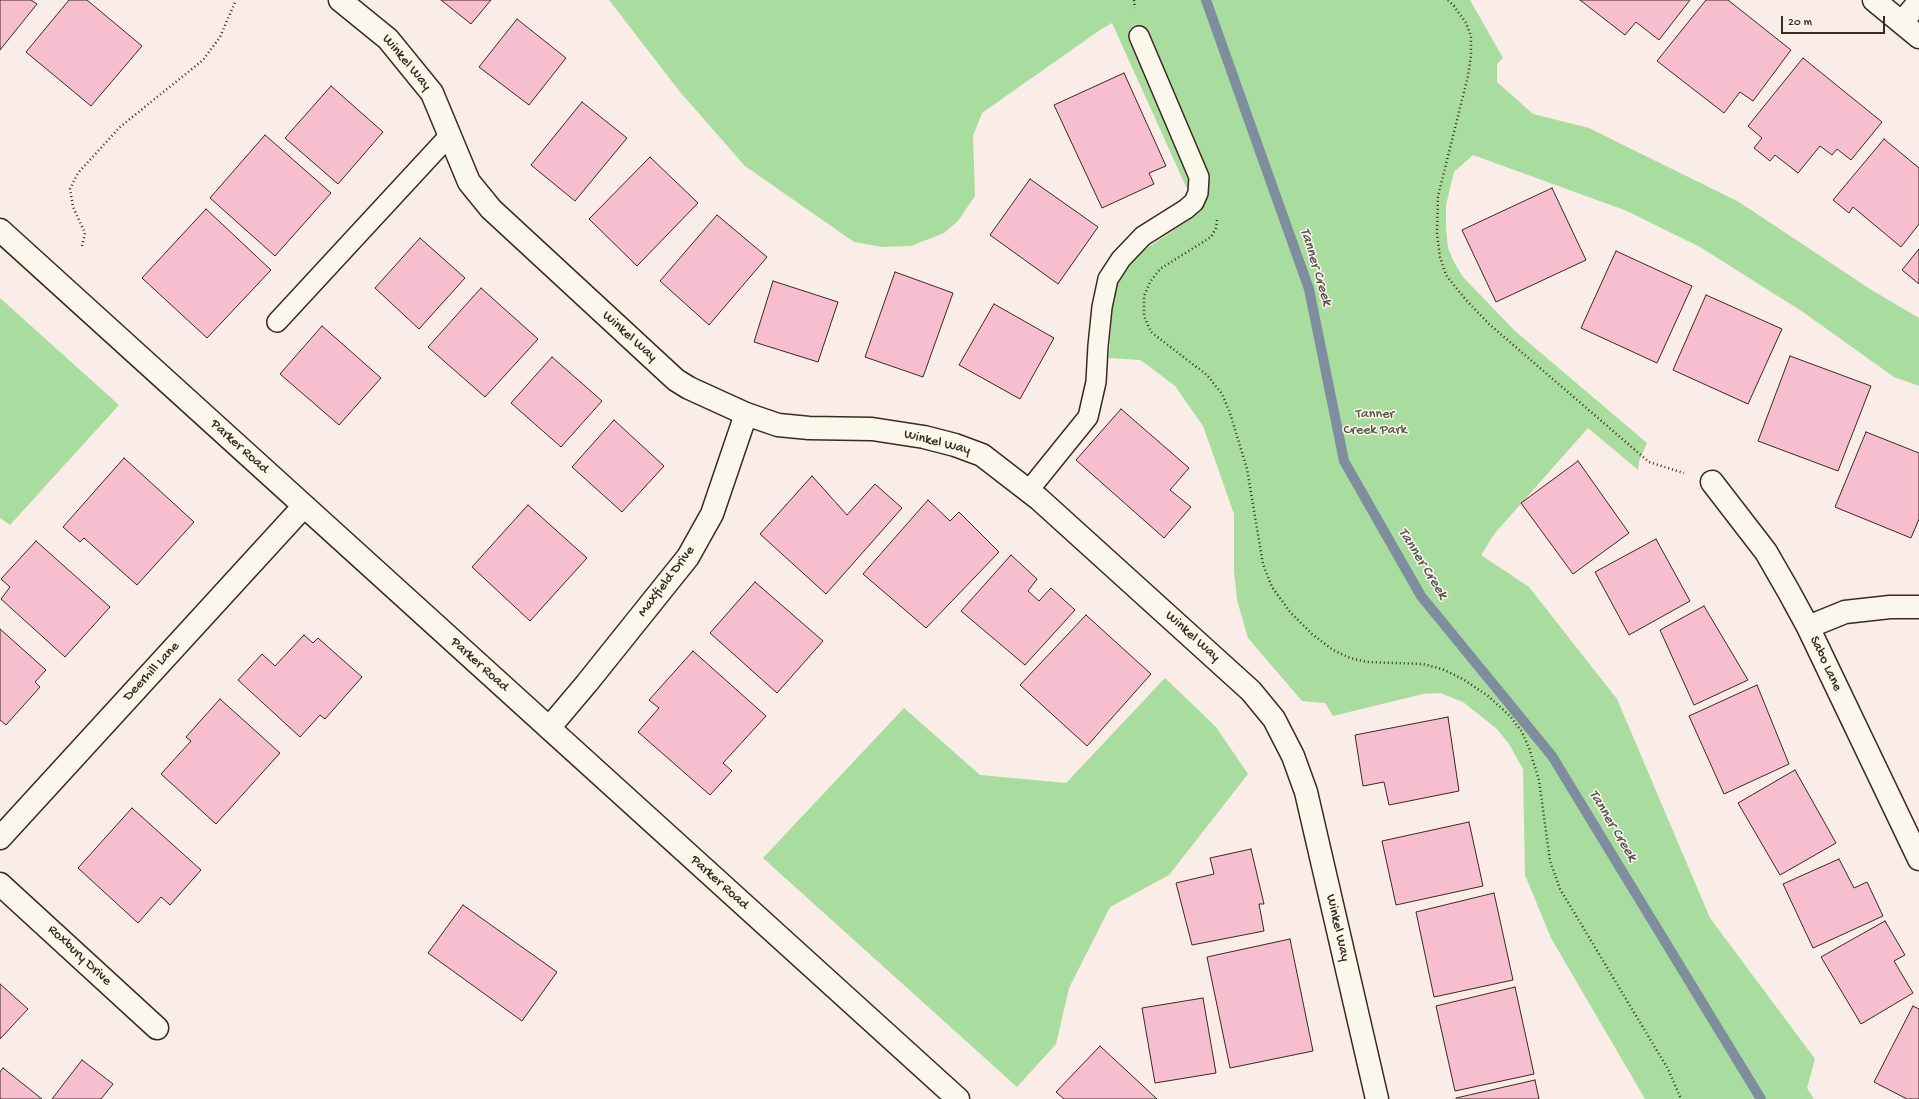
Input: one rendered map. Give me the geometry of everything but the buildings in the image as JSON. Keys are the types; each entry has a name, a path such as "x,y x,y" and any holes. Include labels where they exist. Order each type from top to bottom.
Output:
{"street":[{"name":"Winkel Way","path":"340,0 388,39 432,93 469,182 491,209 566,280 676,380 689,388 746,414 778,425 809,428 872,429 924,437 955,445 982,455 1029,490 1251,691 1274,719 1293,756 1306,792 1376,1099"},
{"path":"1874,0 1919,37"},
{"path":"1902,22 1919,2"},
{"name":"Parker Road","path":"0,230 958,1099"},
{"name":"Maxfield Drive","path":"549,728 688,557 712,514 746,414"},
{"name":"Sabo Lane","path":"1712,482 1766,552 1808,627 1919,858"},
{"name":"Deerhill Lane","path":"0,838 304,506"},
{"path":"1808,627 1845,612 1861,609 1919,607"},
{"name":"Roxbury Drive","path":"0,884 157,1028"}],"lane":[{"path":"1029,490 1088,417 1096,382 1102,307 1108,279 1121,258 1143,236 1186,209 1194,202 1198,193 1199,177 1139,36"},
{"path":"277,322 449,136"}],"path":[{"path":"82,246 85,233 73,207 70,189 78,173 120,127 203,60 220,37 236,0"},
{"path":"1448,0 1466,23 1471,36 1471,55 1468,76 1438,196 1437,234 1440,257 1446,275 1488,324 1649,462 1712,482"},
{"path":"1199,177 1217,219 1216,228 1211,237 1160,270 1150,282 1144,296 1144,316 1151,332 1207,374 1222,394 1230,413 1247,469 1263,564 1272,586 1290,612 1312,634 1333,650 1350,658 1367,662 1423,664 1442,669 1463,679 1488,696 1510,716 1522,732 1529,748 1539,780 1550,861 1560,889 1668,1069 1682,1099"}],"green space":[{"name":"Tanner Creek Park","path":"609,0 1470,0 1503,58 1497,64 1497,82 1533,114 1589,128 1739,202 1870,289 1919,318 1919,386 1894,377 1803,312 1700,247 1627,211 1473,155 1454,172 1446,205 1446,227 1448,248 1463,277 1515,331 1647,443 1639,461 1638,470 1588,428 1495,533 1481,555 1529,587 1617,699 1710,918 1815,1059 1807,1088 1814,1099 1645,1099 1551,938 1525,875 1523,769 1509,744 1497,729 1463,702 1440,693 1423,694 1333,716 1325,703 1302,701 1248,638 1237,600 1234,571 1234,514 1203,426 1175,386 1150,367 1140,360 1109,358 1113,295 1117,283 1132,262 1144,250 1189,220 1197,211 1112,23 982,113 973,136 975,196 958,221 944,233 911,246 882,247 854,242 745,166 680,92"},
{"path":"0,298 119,405 10,525 0,518"},
{"path":"1165,678 1216,727 1248,774 1169,875 1110,907 1069,988 1056,1044 1017,1087 763,858 904,708 980,775 1066,783"}],"waterway":[{"name":"Tanner Creek","path":"1206,0 1309,289 1344,461 1421,596 1552,756 1761,1099"}]}
